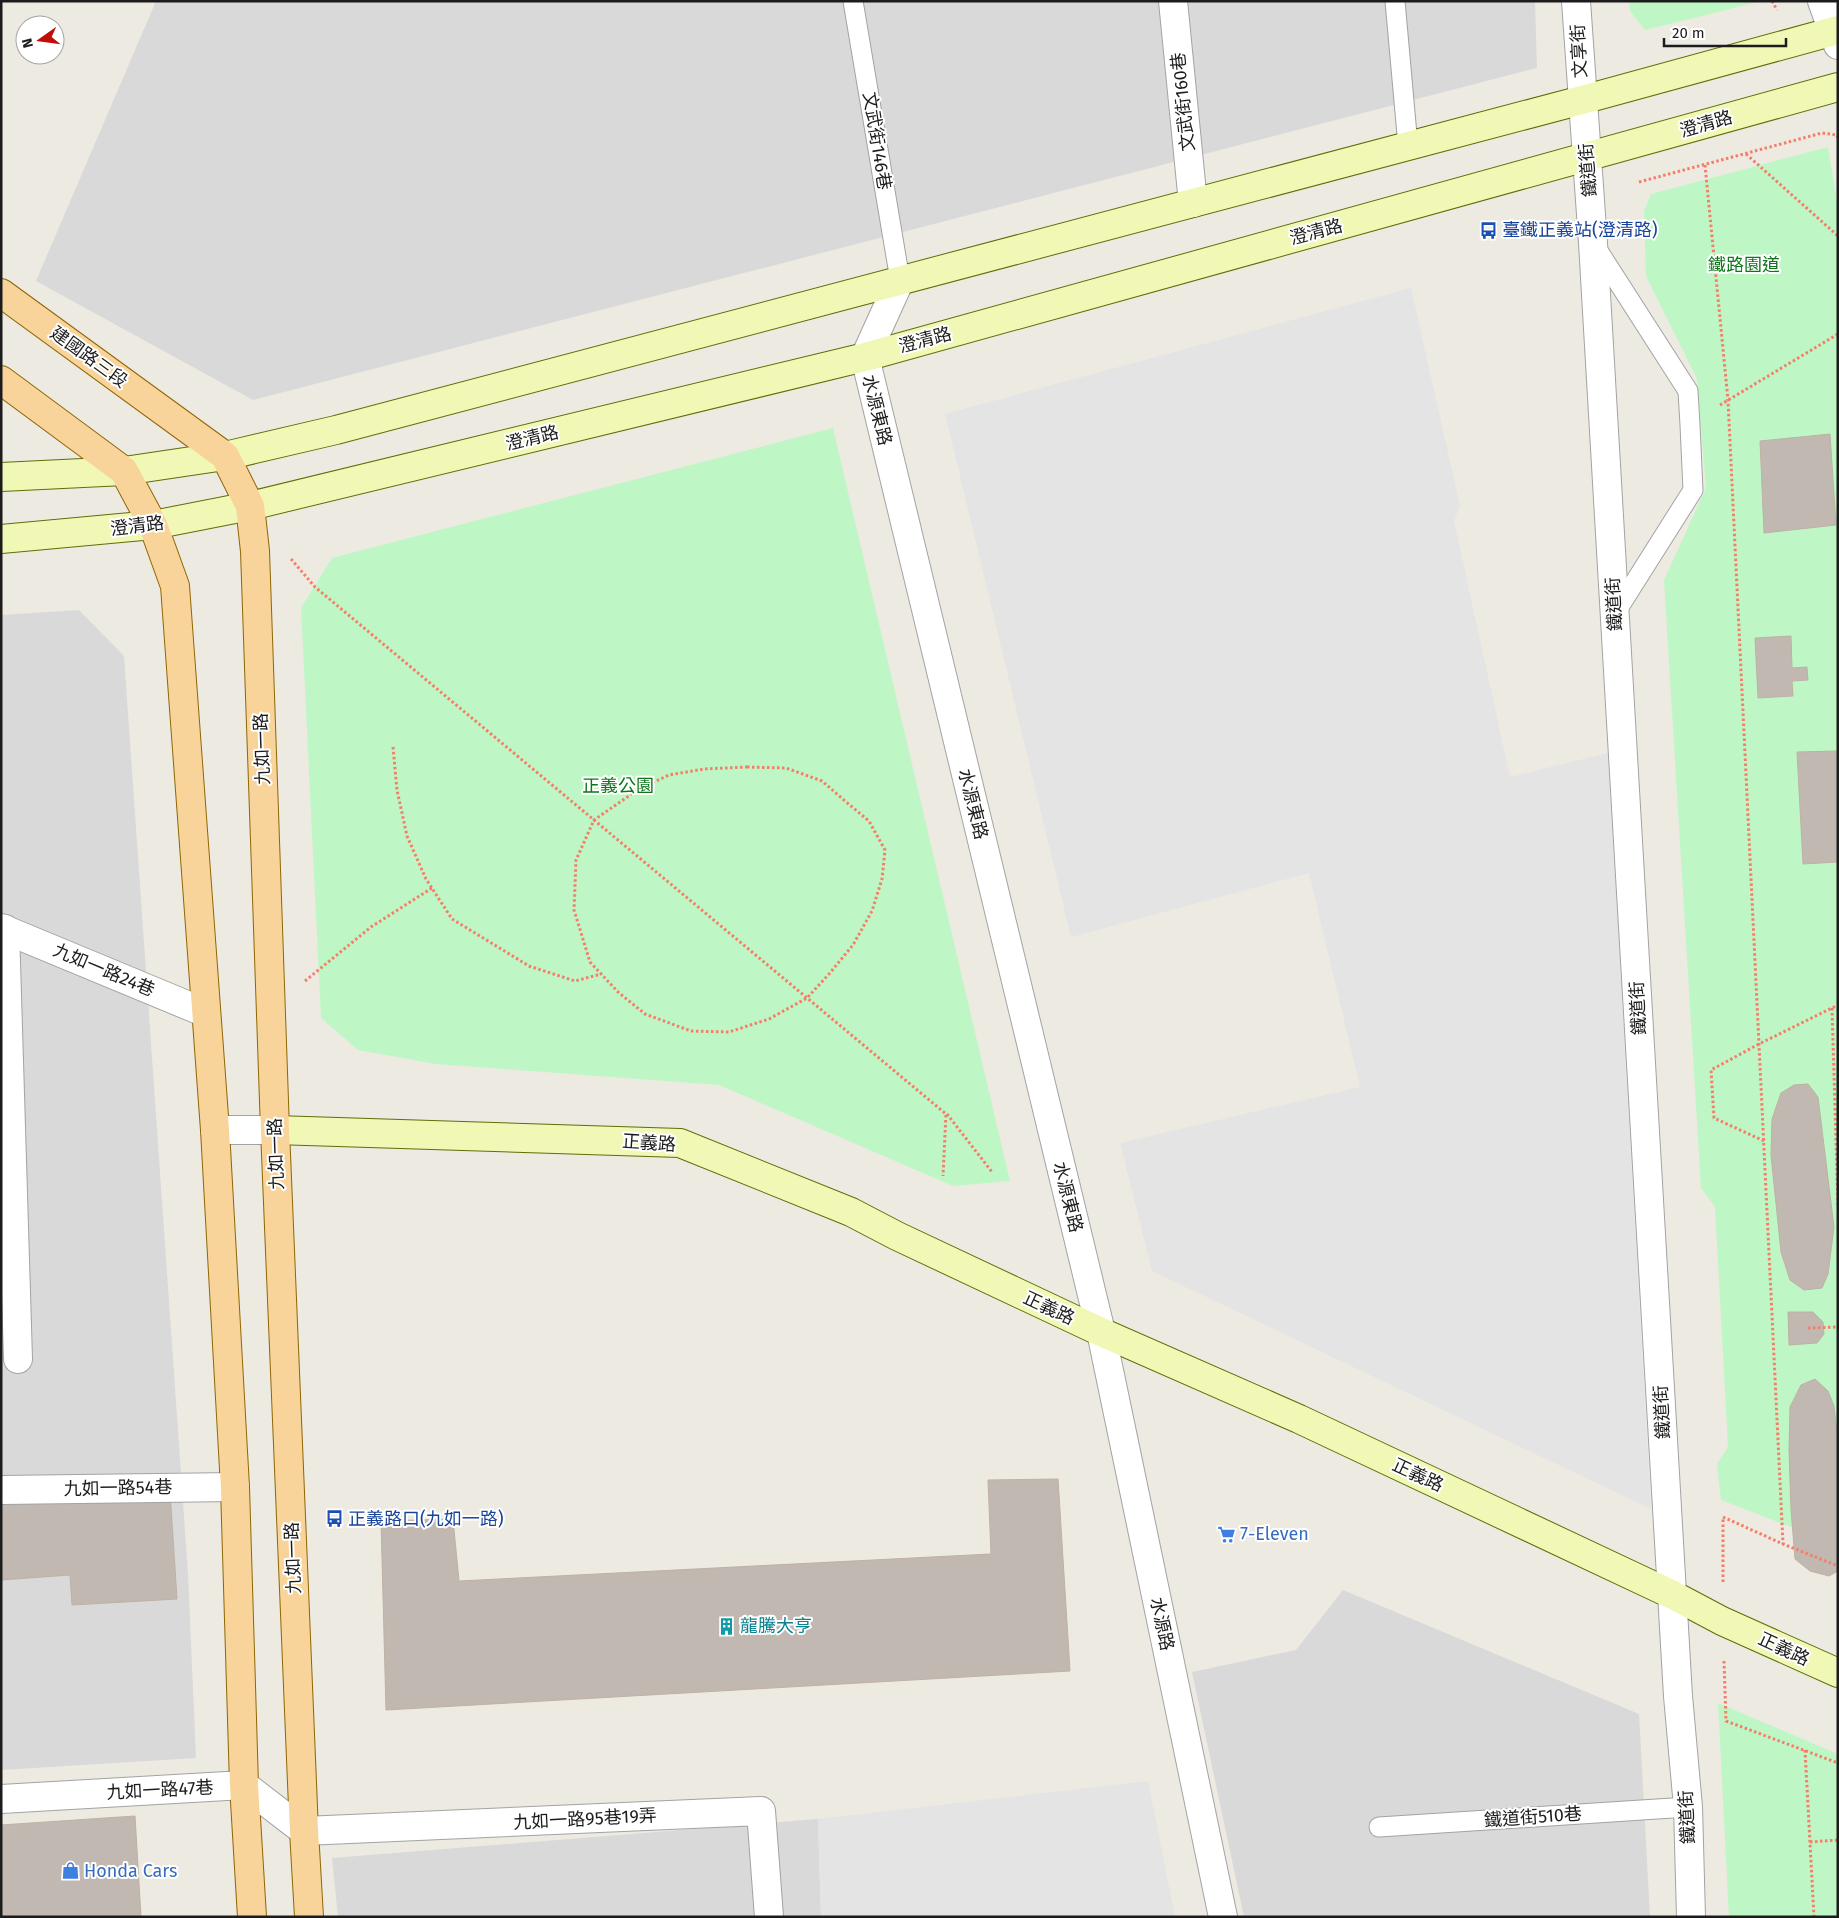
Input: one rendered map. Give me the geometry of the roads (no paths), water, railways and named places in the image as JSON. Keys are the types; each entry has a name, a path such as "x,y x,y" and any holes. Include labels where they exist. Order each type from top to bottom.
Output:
{"main road":[{"path":"1,477 124,471 225,456 336,430 1582,100 1836,36"},
{"name":"澄清路","path":"1,539 153,526 250,506 864,357 1838,88"},
{"name":"建國路三段","path":"1,293 178,421"},
{"path":"1,380 124,471 153,526 175,586 216,1130 235,1486 244,1785 252,1917"},
{"name":"九如一路","path":"178,421 225,456 250,506 255,551 275,1130 309,1917"},
{"name":"正義路","path":"275,1130 680,1143 851,1212 897,1236 1101,1332 1299,1419 1672,1595 1722,1621 1838,1674"}],"street":[{"name":"文武街160巷","path":"1173,1 1193,203"},
{"name":"文享街","path":"1576,1 1582,100"},
{"path":"1822,1 1836,36"},
{"name":"鐵道街","path":"1582,100 1594,243 1614,615 1678,1696 1688,1807 1691,1917"},
{"name":"水源東路","path":"900,280 864,357 1101,1332"},
{"path":"3,929 18,1359"},
{"name":"九如一路24巷","path":"3,929 206,1013"},
{"name":"正義路","path":"216,1130 275,1130"},
{"name":"水源路","path":"1101,1332 1222,1917"},
{"name":"九如一路54巷","path":"1,1490 235,1486"},
{"path":"244,1785 304,1831"},
{"name":"九如一路47巷","path":"1,1799 244,1785"},
{"name":"九如一路95巷19弄","path":"304,1831 760,1811 769,1917"}],"lane":[{"name":"文武街146巷","path":"853,1 900,280"},
{"path":"1395,1 1408,146"},
{"path":"1594,243 1688,391 1690,424 1693,490 1614,615"},
{"name":"鐵道街510巷","path":"1379,1827 1688,1807"}],"place":[{"name":"臺鐵正義站(澄清路)","path":"1488,230"},
{"name":"正義路口(九如一路)","path":"334,1519"},
{"name":"7-Eleven","path":"1226,1534"},
{"name":"龍騰大亨","path":"726,1626"},
{"name":"Honda Cars","path":"70,1871"}],"park label":[{"name":"鐵路園道","path":"1744,265"},
{"name":"正義公園","path":"618,786"}]}
